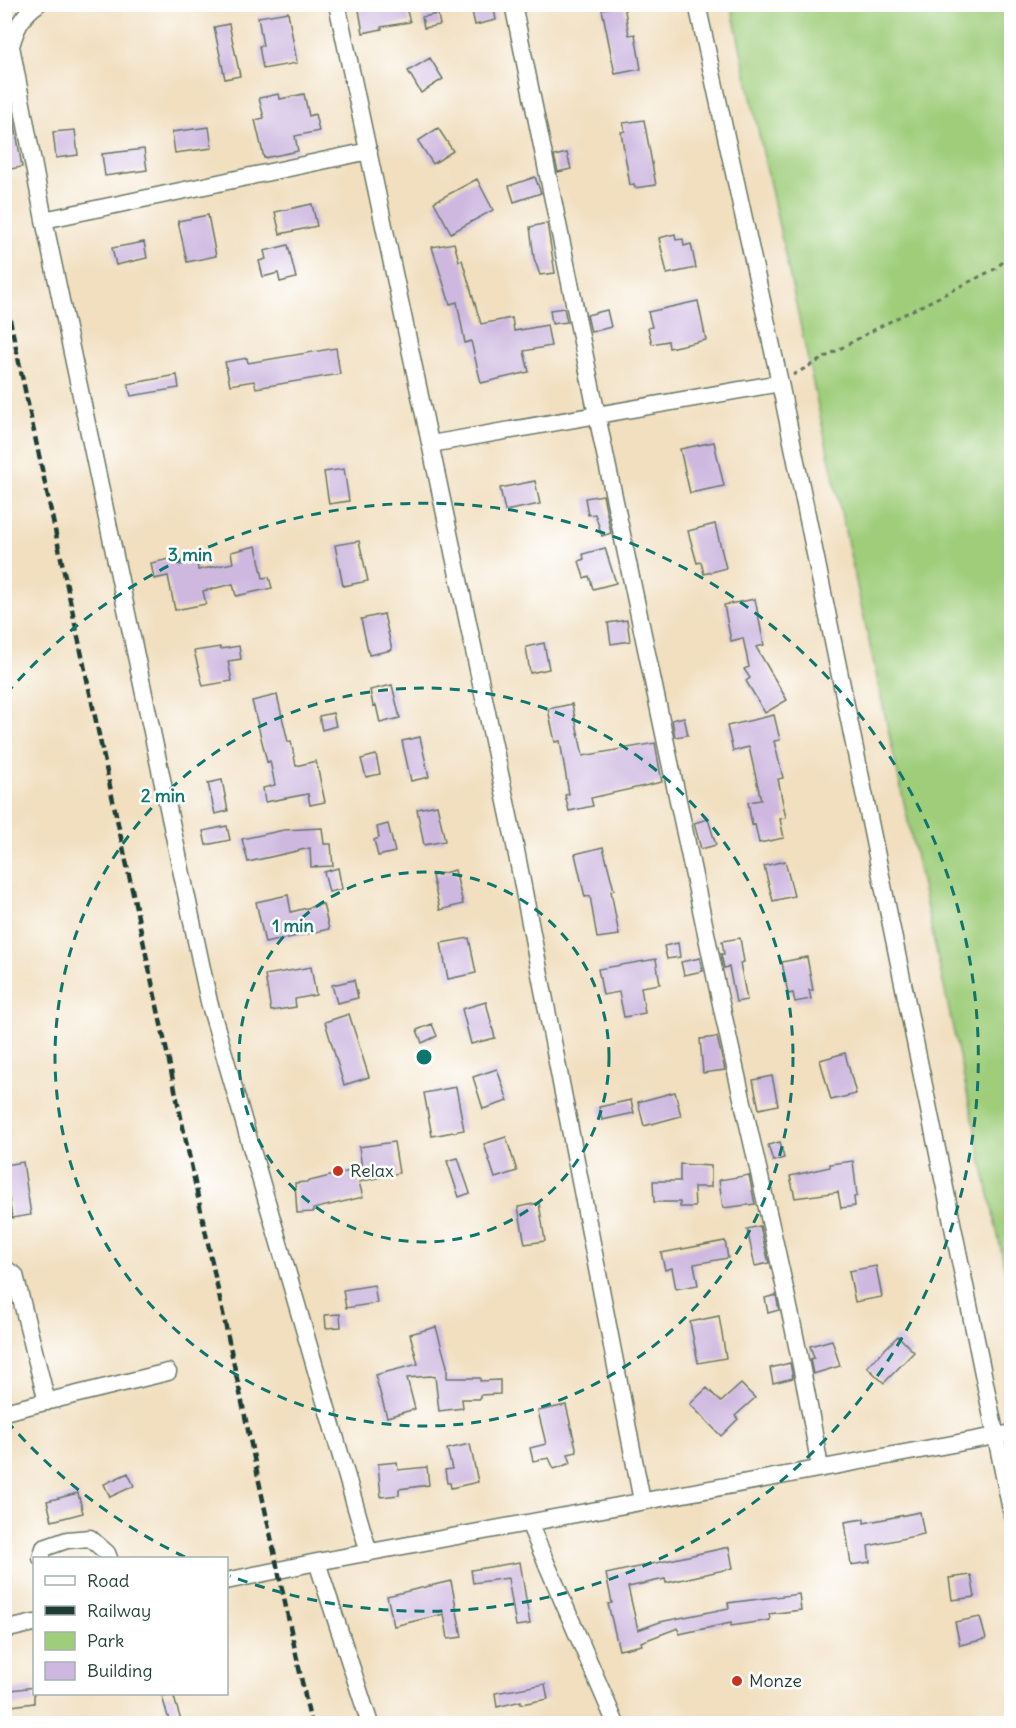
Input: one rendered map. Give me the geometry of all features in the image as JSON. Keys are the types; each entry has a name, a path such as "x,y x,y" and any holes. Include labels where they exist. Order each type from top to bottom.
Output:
{"street":[{"path":"38,4 27,11 15,30 11,46 44,220 209,1002 369,1553"},
{"path":"338,4 513,835 642,1501"},
{"path":"513,4 596,416 744,1113 804,1374 820,1468"},
{"path":"697,4 1004,1434 1011,1515"},
{"path":"44,220 369,151"},
{"path":"430,444 780,383"},
{"path":"4,1268 15,1275 47,1402"},
{"path":"4,1412 168,1372"},
{"path":"228,1581 1004,1434"},
{"path":"529,1523 616,1724"},
{"path":"41,1557 44,1548 67,1540 90,1538 109,1557"},
{"path":"317,1562 370,1724"},
{"path":"4,1630 33,1623"}],"path":[{"path":"780,383 879,327 994,269 1011,254"}],"green space":[{"path":"731,5 1011,5 1011,1296"}],"building":[{"path":"358,4 405,4 410,22 363,33"},
{"path":"493,4 496,20 475,25 471,7"},
{"path":"624,5 629,35 635,34 641,69 615,74 602,9"},
{"path":"288,12 297,63 263,69 259,46 263,46 258,17"},
{"path":"438,14 440,25 424,28 422,17"},
{"path":"229,24 240,76 225,79 214,27"},
{"path":"430,58 443,79 421,93 408,71"},
{"path":"279,94 280,99 304,94 309,116 315,114 319,131 295,136 298,151 264,158 255,120 264,118 259,98"},
{"path":"11,102 22,167 4,170 4,103"},
{"path":"644,120 656,185 635,188 634,184 630,185 621,132 625,131 623,123"},
{"path":"209,127 212,148 175,153 172,132"},
{"path":"438,128 453,151 433,164 418,141"},
{"path":"75,130 78,155 56,158 53,132"},
{"path":"144,149 147,170 105,176 102,154"},
{"path":"567,153 571,169 558,172 554,156"},
{"path":"535,177 541,193 514,202 509,186"},
{"path":"477,179 493,210 451,233 434,202"},
{"path":"312,204 317,226 280,234 275,212"},
{"path":"208,215 216,256 187,262 178,221"},
{"path":"547,223 555,273 540,275 534,258 530,227"},
{"path":"675,234 676,240 683,239 684,246 691,244 696,268 667,274 659,238"},
{"path":"144,242 147,258 116,265 112,248"},
{"path":"454,243 459,261 462,260 481,324 512,318 514,331 547,325 551,346 524,351 529,372 481,383 471,341 465,343 457,302 450,304 432,247"},
{"path":"288,245 296,278 280,282 278,273 263,277 259,261 266,259 264,251"},
{"path":"698,301 706,340 669,348 668,341 652,344 648,328 652,327 648,312"},
{"path":"564,308 567,322 552,324 550,310"},
{"path":"607,310 611,327 591,332 587,315"},
{"path":"336,348 340,374 256,388 254,381 230,385 225,362 247,358 248,363"},
{"path":"177,375 179,388 131,396 128,384"},
{"path":"714,442 724,486 690,493 680,449"},
{"path":"344,469 349,501 329,504 324,472"},
{"path":"535,481 540,504 505,511 500,488"},
{"path":"603,495 611,533 602,536 595,514 588,515 585,498"},
{"path":"715,524 726,568 704,574 701,562 697,563 688,531"},
{"path":"359,541 368,581 343,586 335,545"},
{"path":"256,546 263,578 269,577 272,588 236,596 233,584 203,591 206,604 175,610 168,576 154,579 151,563 179,557 180,565 197,561 198,570 233,563 231,552"},
{"path":"605,548 616,583 593,589 589,576 584,578 579,561 584,559 583,554"},
{"path":"755,599 764,645 756,647 787,700 765,713 746,681 750,678 744,669 749,667 743,638 731,641 724,605"},
{"path":"384,614 392,650 369,655 361,619"},
{"path":"627,620 630,641 611,644 608,623"},
{"path":"544,643 549,669 530,673 526,647"},
{"path":"239,646 241,659 228,661 232,681 203,686 194,651"},
{"path":"392,685 400,718 380,723 370,690"},
{"path":"277,695 296,766 316,761 325,802 310,805 308,794 265,802 263,788 275,785 252,701"},
{"path":"572,704 583,756 655,743 662,782 591,798 593,806 569,811 565,795 569,794 560,741 555,742 548,709"},
{"path":"333,713 336,726 322,730 319,716"},
{"path":"774,715 780,740 774,741 783,778 778,779 786,818 780,819 784,838 759,843 755,824 752,825 748,802 761,800 749,747 733,751 727,726"},
{"path":"684,717 688,735 675,737 672,720"},
{"path":"420,737 429,777 411,781 402,741"},
{"path":"376,755 380,774 366,777 361,759"},
{"path":"222,780 228,811 215,814 208,783"},
{"path":"437,805 445,841 424,845 417,809"},
{"path":"708,819 716,845 701,849 694,823"},
{"path":"388,824 395,852 378,856 374,840 379,838 377,827"},
{"path":"227,826 230,840 206,845 203,831"},
{"path":"322,828 324,844 331,844 333,866 311,867 310,848 248,862 242,839 284,830"},
{"path":"603,847 614,890 611,891 619,935 597,938 590,896 585,897 575,854"},
{"path":"785,861 794,896 773,901 764,866"},
{"path":"338,868 342,889 329,892 324,872"},
{"path":"455,870 463,904 440,910 432,876"},
{"path":"288,895 291,912 323,904 329,929 265,943 256,902"},
{"path":"469,938 476,973 448,979 441,943"},
{"path":"740,938 744,962 740,963 747,1000 736,1002 729,967 724,968 721,954 724,954 722,941"},
{"path":"678,943 680,957 667,959 664,946"},
{"path":"807,957 813,990 809,990 811,999 795,1002 793,993 788,994 782,962"},
{"path":"700,958 703,971 684,975 681,962"},
{"path":"656,959 660,984 641,987 645,1013 624,1017 619,992 603,995 598,969"},
{"path":"311,967 316,995 295,999 296,1007 271,1011 265,975"},
{"path":"354,980 358,998 337,1003 332,985"},
{"path":"486,1002 495,1038 471,1044 462,1009"},
{"path":"349,1014 369,1077 344,1085 325,1022"},
{"path":"432,1024 437,1036 422,1043 417,1030"},
{"path":"717,1037 725,1070 703,1073 700,1039"},
{"path":"845,1053 856,1094 831,1100 820,1060"},
{"path":"497,1069 508,1101 483,1109 473,1077"},
{"path":"772,1076 778,1105 759,1109 753,1080"},
{"path":"456,1087 464,1130 432,1136 424,1093"},
{"path":"675,1092 681,1116 644,1126 638,1102"},
{"path":"631,1100 634,1113 602,1120 599,1107"},
{"path":"506,1137 517,1171 495,1178 484,1144"},
{"path":"394,1142 399,1173 359,1182 363,1197 313,1209 313,1212 297,1213 295,1183 362,1168 359,1147"},
{"path":"780,1142 784,1158 773,1161 768,1145"},
{"path":"458,1158 470,1193 459,1197 447,1161"},
{"path":"853,1161 857,1196 854,1197 855,1206 841,1208 838,1192 795,1198 790,1176 830,1167 830,1164"},
{"path":"23,1162 31,1215 12,1218 4,1165"},
{"path":"680,1164 711,1166 711,1187 694,1187 695,1207 680,1207 680,1202 654,1202 653,1181 680,1181"},
{"path":"749,1175 755,1204 723,1208 719,1180"},
{"path":"539,1203 545,1241 525,1244 518,1207"},
{"path":"760,1226 769,1263 755,1266 747,1229"},
{"path":"725,1241 728,1258 694,1264 698,1285 676,1289 672,1268 665,1270 661,1253"},
{"path":"876,1266 882,1297 855,1302 849,1271"},
{"path":"374,1285 377,1303 346,1308 343,1290"},
{"path":"776,1295 779,1310 768,1313 765,1298"},
{"path":"340,1314 341,1327 326,1328 325,1315"},
{"path":"719,1316 726,1358 698,1363 690,1322"},
{"path":"436,1327 447,1366 447,1378 500,1380 500,1394 480,1395 480,1399 462,1399 463,1408 439,1411 435,1377 407,1378 415,1409 387,1417 375,1375 418,1364 410,1334"},
{"path":"898,1336 914,1352 884,1383 867,1367"},
{"path":"832,1340 840,1366 813,1374 810,1359 814,1358 810,1346"},
{"path":"790,1363 793,1378 773,1383 770,1368"},
{"path":"741,1384 755,1398 735,1416 738,1419 721,1436 690,1404 707,1388 721,1402"},
{"path":"566,1405 577,1452 568,1454 571,1463 554,1469 549,1458 533,1461 530,1448 546,1444 538,1411"},
{"path":"470,1444 478,1482 451,1488 450,1483 447,1483 445,1470 452,1469 447,1449"},
{"path":"397,1462 398,1470 427,1467 429,1485 399,1489 399,1495 381,1497 378,1464"},
{"path":"128,1473 134,1486 110,1497 104,1484"},
{"path":"78,1493 83,1513 52,1521 47,1501"},
{"path":"920,1512 924,1534 868,1546 870,1562 851,1565 845,1522 864,1519 864,1523"},
{"path":"729,1547 733,1568 666,1583 665,1579 628,1587 638,1630 660,1622 729,1608 728,1603 799,1594 801,1610 769,1614 770,1620 731,1626 731,1623 679,1634 678,1628 641,1642 642,1645 619,1650 608,1604 612,1603 606,1574"},
{"path":"520,1562 530,1624 516,1626 508,1578 473,1583 471,1570"},
{"path":"971,1575 975,1597 952,1600 949,1578"},
{"path":"451,1581 462,1637 448,1639 444,1614 394,1626 387,1596"},
{"path":"980,1617 986,1639 960,1645 955,1622"},
{"path":"545,1684 548,1699 521,1704 521,1701 497,1707 495,1693"},
{"path":"33,1687 34,1703 4,1707 4,1691"},
{"path":"173,1695 182,1724 170,1724 162,1696"}],"railway":[{"path":"4,292 311,1724"}],"place":[{"name":"Relax","path":"338,1171"},
{"name":"Monze","path":"737,1681"}]}
